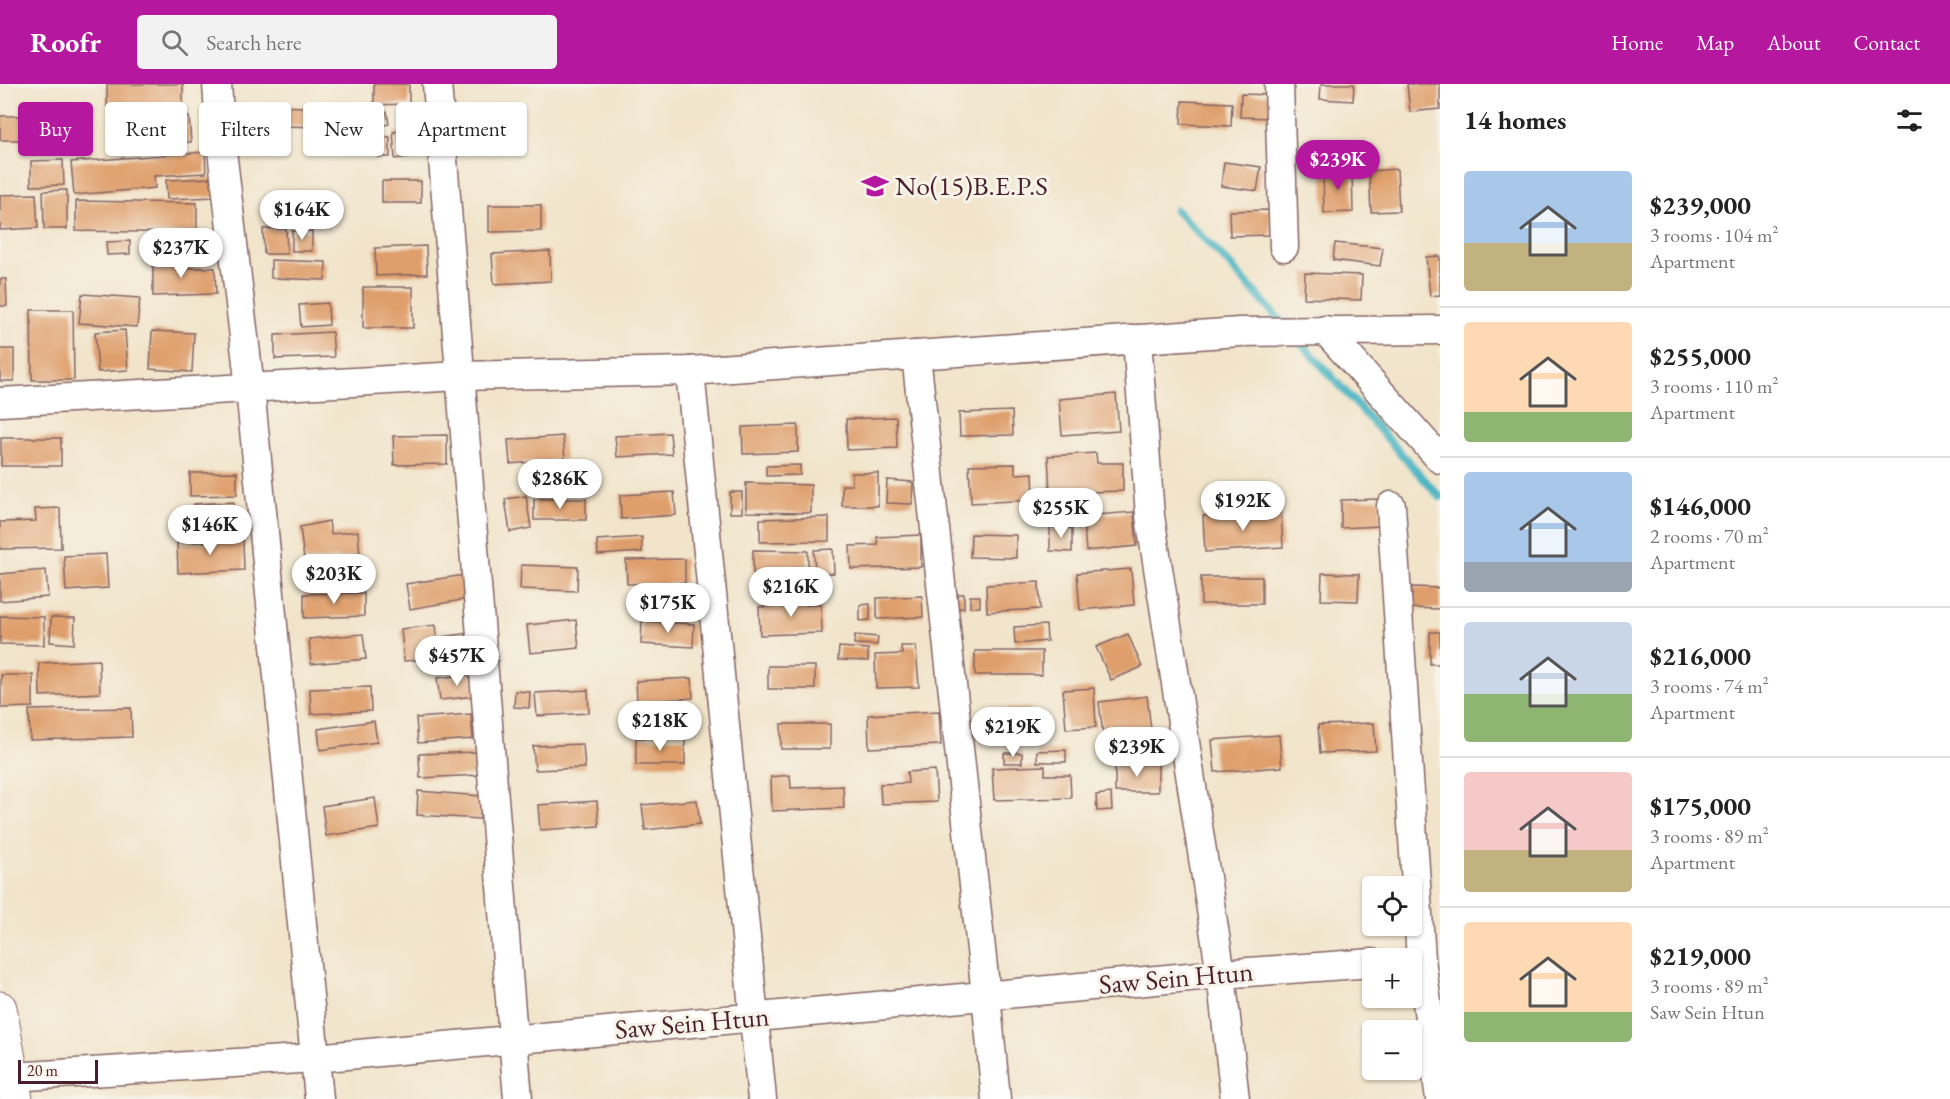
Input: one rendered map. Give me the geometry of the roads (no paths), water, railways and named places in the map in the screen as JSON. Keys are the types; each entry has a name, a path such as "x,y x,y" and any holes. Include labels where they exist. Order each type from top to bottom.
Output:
{"main road":[{"path":"0,1008 13,1088"}],"street":[{"path":"217,84 222,153 250,388 319,1099"},
{"path":"437,84 518,1099"},
{"path":"1279,84 1284,246"},
{"path":"1325,330 1440,459"},
{"path":"0,402 460,376 690,371 1239,332 1440,330"},
{"path":"1137,339 1150,516 1221,974 1235,1099"},
{"path":"916,355 996,1099"},
{"path":"690,371 762,1099"},
{"path":"1391,506 1424,959 1440,1099"},
{"name":"Saw Sein Htun","path":"13,1088 986,995 1362,964"}],"waterway":[{"path":"1176,210 1285,326"},
{"path":"1296,337 1440,497"}],"place":[{"name":"No(15)B.E.P.S","path":"875,186"}]}
